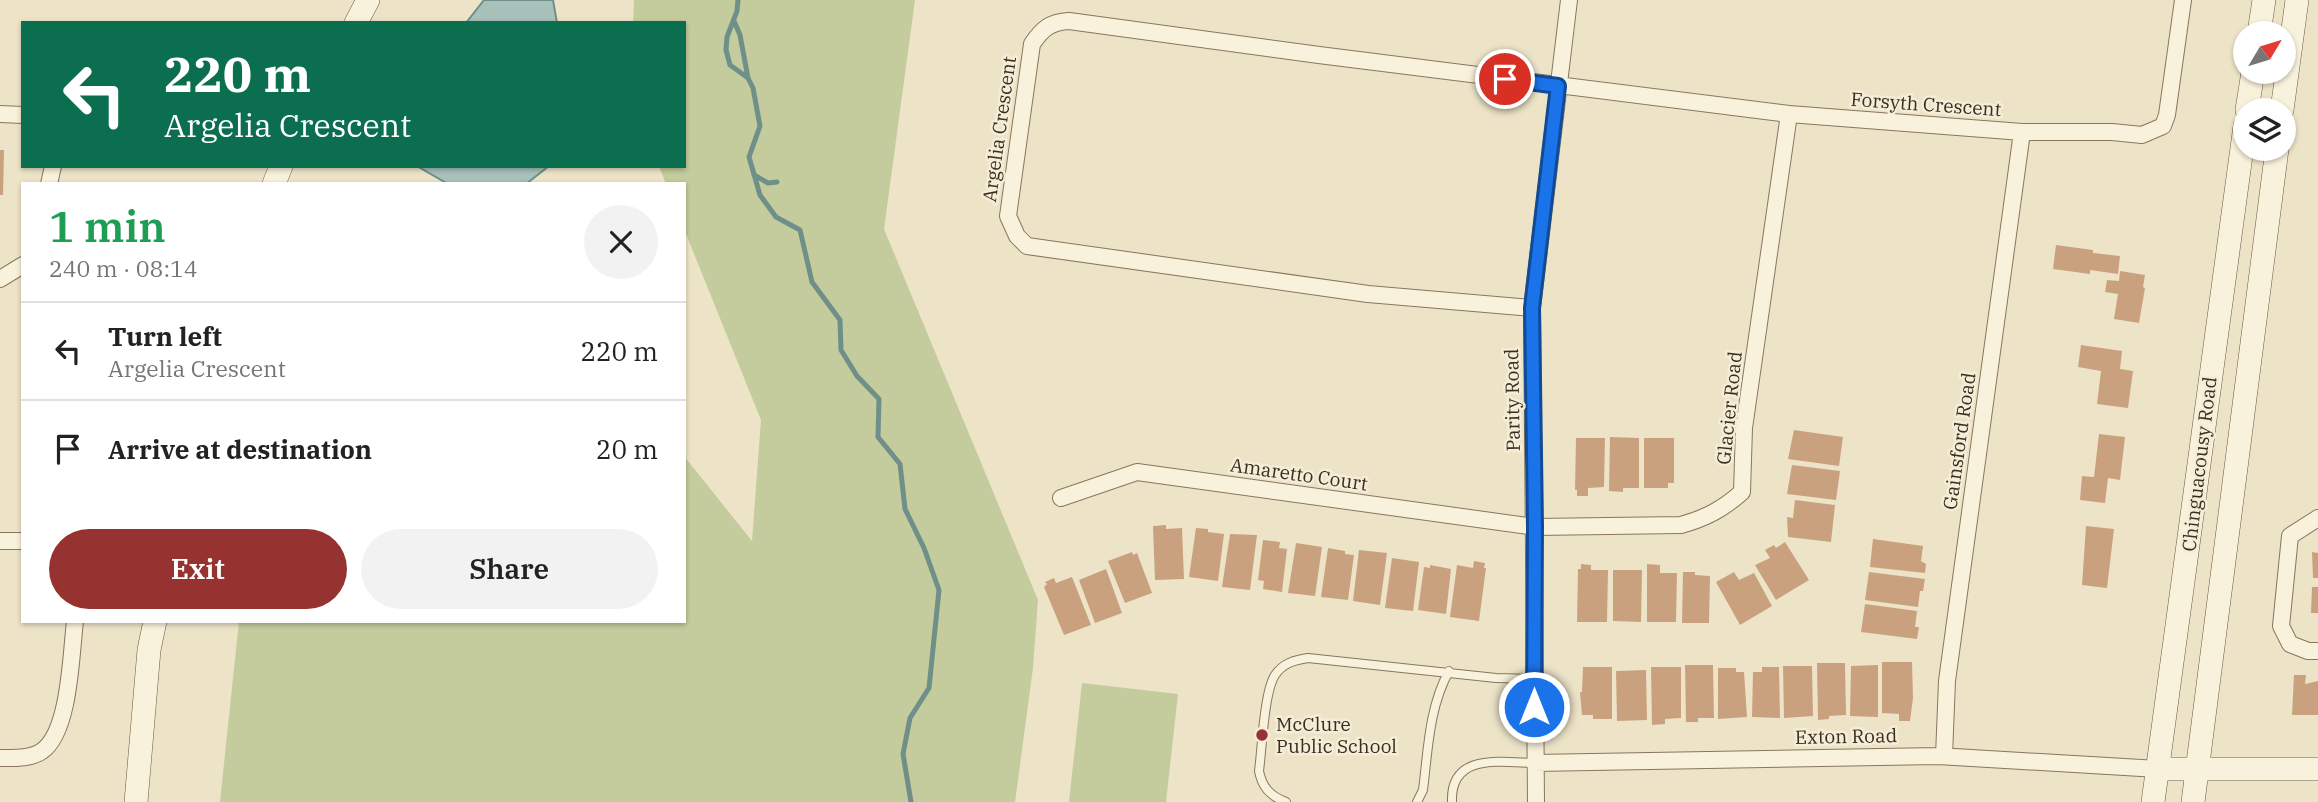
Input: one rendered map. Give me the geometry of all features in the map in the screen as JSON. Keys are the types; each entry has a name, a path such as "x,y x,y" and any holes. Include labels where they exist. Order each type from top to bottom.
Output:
{"main road":[{"path":"357,21 368,0"},
{"path":"2260,21 2263,0"},
{"path":"2284,98 2297,0"},
{"name":"Chinguacousy Road","path":"2153,802 2240,161"},
{"name":"Chinguacousy Road","path":"2193,802 2275,161"},
{"path":"136,802 149,650 155,623"},
{"path":"2158,769 2318,769"}],"street":[{"name":"Parity Road","path":"1536,802 1532,308 1569,0"},
{"name":"Forsyth Crescent","path":"1558,86 1789,114 2022,132 2112,132 2142,135 2163,126 2170,103 2183,0"},
{"name":"Argelia Crescent","path":"1532,308 1368,294 1048,250 1027,246 1017,236 1007,216 1032,44 1041,30 1056,22 1069,21 1558,86"},
{"path":"0,114 21,115"},
{"name":"Glacier Road","path":"1535,527 1681,525 1704,519 1725,508 1742,492 1744,428 1789,114"},
{"name":"Gainsford Road","path":"1944,756 1947,681 2022,132"},
{"path":"0,279 21,266"},
{"name":"Amaretto Court","path":"1061,498 1137,472 1535,527"},
{"path":"2318,519 2290,536 2281,626 2290,644 2308,651 2318,650"},
{"path":"0,541 21,541"},
{"path":"0,758 32,756 44,750 52,740 62,719 75,623"},
{"name":"Exton Road","path":"1534,763 1944,756 2158,769"}],"lane":[{"path":"1286,802 1268,792 1261,783 1259,771 1269,689 1275,674 1290,661 1308,658 1534,680"},
{"path":"1417,802 1423,790 1435,704 1439,689 1449,671"},
{"path":"1452,802 1451,787 1457,776 1470,766 1486,762 1534,763"}],"green space":[{"path":"634,0 915,0 884,229 1038,600 1033,668 1015,802 220,802 239,623 686,623 686,458 752,541 761,420 686,234 686,182 665,182 660,168 686,168 686,21 633,21"},
{"path":"1082,683 1178,694 1166,802 1069,802"}],"water":[{"path":"484,0 553,0 557,21 468,21"},
{"path":"420,168 546,168 529,182 445,182"}],"building":[{"path":"0,150 4,150 3,195 0,195"},
{"path":"2056,245 2120,256 2118,274 2090,270 2090,274 2053,269"},
{"path":"2120,271 2145,275 2139,323 2114,319 2118,294 2105,292 2107,280 2119,281"},
{"path":"2081,345 2122,351 2120,369 2133,371 2128,408 2097,404 2101,371 2078,367"},
{"path":"1794,430 1843,437 1839,466 1788,459"},
{"path":"2099,434 2125,437 2120,480 2108,478 2105,503 2080,500 2082,476 2094,477"},
{"path":"1610,437 1639,438 1639,488 1623,488 1623,492 1609,491"},
{"path":"1576,438 1605,438 1604,487 1588,488 1588,496 1577,496 1575,490"},
{"path":"1644,438 1674,438 1674,483 1668,483 1668,488 1644,488"},
{"path":"1792,465 1840,471 1836,500 1787,494"},
{"path":"1795,500 1835,505 1831,542 1788,537 1787,517 1793,518"},
{"path":"1166,525 1166,529 1182,528 1184,579 1155,580 1153,526"},
{"path":"2086,526 2114,529 2107,588 2082,585"},
{"path":"1196,528 1224,534 1218,581 1189,577"},
{"path":"1230,534 1257,535 1250,590 1222,587"},
{"path":"1873,539 1923,546 1921,561 1926,564 1925,573 1870,567"},
{"path":"1263,540 1280,542 1279,548 1287,549 1282,592 1263,589 1264,581 1258,580"},
{"path":"1785,542 1809,580 1776,600 1755,565 1770,558 1765,550 1774,545 1776,548"},
{"path":"1296,543 1322,547 1315,596 1288,593"},
{"path":"1328,548 1354,555 1348,600 1321,597"},
{"path":"1359,550 1387,553 1380,605 1353,601"},
{"path":"1132,552 1133,555 1137,553 1152,593 1125,603 1108,561"},
{"path":"2312,552 2318,553 2318,578 2313,578"},
{"path":"1392,558 1419,562 1413,611 1385,608"},
{"path":"1474,561 1485,563 1486,568 1479,621 1450,617 1457,565 1473,568"},
{"path":"1581,564 1591,565 1591,570 1608,570 1607,622 1577,622 1578,569 1581,569"},
{"path":"1647,564 1660,565 1660,573 1677,573 1676,622 1647,622"},
{"path":"1430,565 1451,569 1446,614 1418,610 1424,567 1430,568"},
{"path":"1106,569 1122,613 1095,623 1079,580"},
{"path":"1613,570 1642,570 1641,622 1613,621"},
{"path":"1683,572 1710,576 1709,623 1682,623"},
{"path":"1734,572 1739,580 1754,573 1772,606 1740,625 1716,582"},
{"path":"1869,572 1925,579 1918,607 1865,600"},
{"path":"1072,577 1091,625 1064,635 1044,587 1047,584 1045,582 1054,578 1056,583"},
{"path":"2312,587 2318,587 2318,613 2311,613"},
{"path":"1865,604 1917,611 1917,639 1861,632"},
{"path":"1882,662 1912,662 1913,698 1910,721 1899,721 1899,714 1882,713"},
{"path":"1817,663 1845,663 1846,715 1818,720"},
{"path":"1685,665 1713,665 1714,718 1698,718 1698,722 1686,722"},
{"path":"1878,665 1878,717 1850,716 1851,666"},
{"path":"1783,666 1812,666 1813,716 1784,718"},
{"path":"1583,667 1612,667 1612,719 1593,719 1593,715 1582,715 1580,692"},
{"path":"1651,667 1681,667 1681,718 1665,719 1665,724 1652,725"},
{"path":"1762,667 1779,667 1780,718 1752,717 1753,672 1762,672"},
{"path":"1718,668 1736,668 1736,672 1744,672 1747,717 1718,719"},
{"path":"1646,670 1647,720 1617,721 1616,671"},
{"path":"2294,675 2306,675 2305,684 2318,681 2318,715 2292,715"}],"waterway":[{"path":"738,0 726,50 730,65 748,78 753,88 760,126 749,157 760,195 776,217 800,230 812,282 840,320 841,350 857,376 879,399 878,437 900,464 905,509 924,548 939,590 929,688 910,718 903,754 911,802"},
{"path":"734,21 740,35 748,78"},
{"path":"754,175 768,183 777,182"}],"place":[{"name":"McClure Public School","path":"1262,735"}],"route":[{"path":"1505,79 1558,86 1532,308 1534,707"}]}
